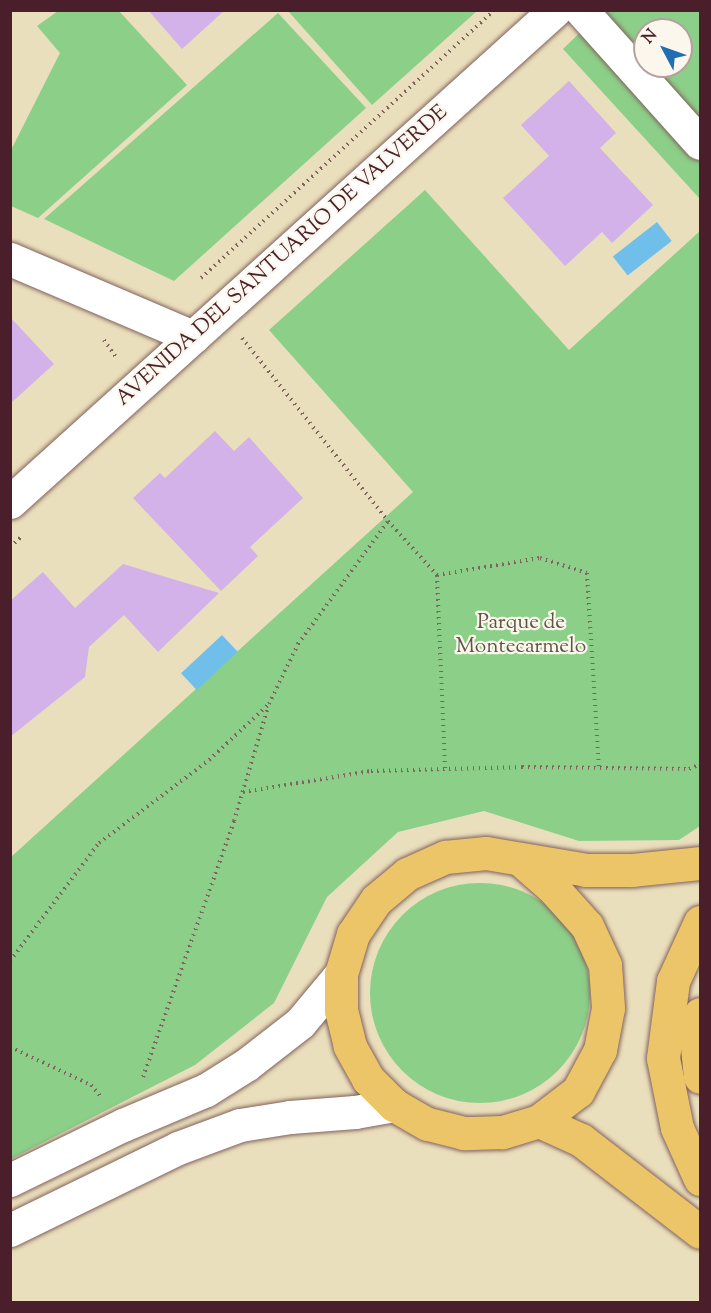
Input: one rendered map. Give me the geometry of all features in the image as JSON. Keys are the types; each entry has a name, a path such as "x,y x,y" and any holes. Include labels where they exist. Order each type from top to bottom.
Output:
{"main road":[{"path":"520,859 553,888 587,926 605,965 608,1008 600,1050 578,1090 539,1121 502,1132 464,1133 427,1124 394,1105 368,1079 350,1046 341,1011 341,974 353,934 376,900 407,874 445,857 486,852 586,870 632,870 700,863"},
{"path":"700,922 673,981 663,1058 677,1128 700,1179"},
{"path":"700,1014 696,1037 700,1077"},
{"path":"539,1121 580,1140 700,1232"}],"street":[{"name":"AVENIDA DEL SANTUARIO DE VALVERDE","path":"10,502 555,10"},
{"path":"581,10 700,143"},
{"path":"10,259 193,337"},
{"path":"10,1180 123,1125 206,1090 256,1059 300,1023 341,974"},
{"path":"10,1230 178,1148 240,1125 290,1117 356,1112 394,1105"}],"path":[{"path":"194,286 208,270 495,10"},
{"path":"96,336 107,341 117,355 108,363"},
{"path":"242,337 388,521 437,575 445,769"},
{"path":"10,1047 91,1084 123,1125 157,1041 243,792 269,705 298,644 388,521"},
{"path":"437,575 540,558 587,573 599,768"},
{"path":"10,961 99,843 209,760 269,705"},
{"path":"243,792 371,771 688,769 700,764"}],"green space":[{"path":"58,11 119,11 187,85 38,218 11,206 11,150 60,53 37,26"},
{"path":"288,11 477,11 372,105"},
{"path":"602,11 700,11 700,199 563,49"},
{"path":"278,13 366,108 174,281 44,219"},
{"name":"Parque de Montecarmelo","path":"425,190 569,350 700,231 700,826 679,840 579,841 484,811 398,832 327,897 274,1003 195,1065 11,1159 11,857 413,492 269,330"},
{"path":"469,883 491,883 522,891 541,901 558,915 572,932 582,951 588,971 590,993 588,1015 582,1035 572,1054 558,1071 541,1085 522,1095 491,1103 469,1103 428,1090 410,1078 395,1063 378,1035 370,1004 370,982 383,941 395,923 410,908 438,891"}],"water":[{"path":"657,222 672,241 628,275 613,256"},
{"path":"222,635 238,652 197,690 181,673"}],"building":[{"path":"148,10 225,10 182,49"},
{"path":"569,81 616,133 600,148 653,205 612,243 602,232 565,266 503,198 549,156 521,125"},
{"path":"10,317 54,364 10,404"},
{"path":"215,431 234,451 249,437 303,498 250,547 258,556 221,591 133,498 160,473 165,478"},
{"path":"123,564 219,593 158,652 124,615 89,647 85,677 10,737 10,601 43,572 75,608"}]}
